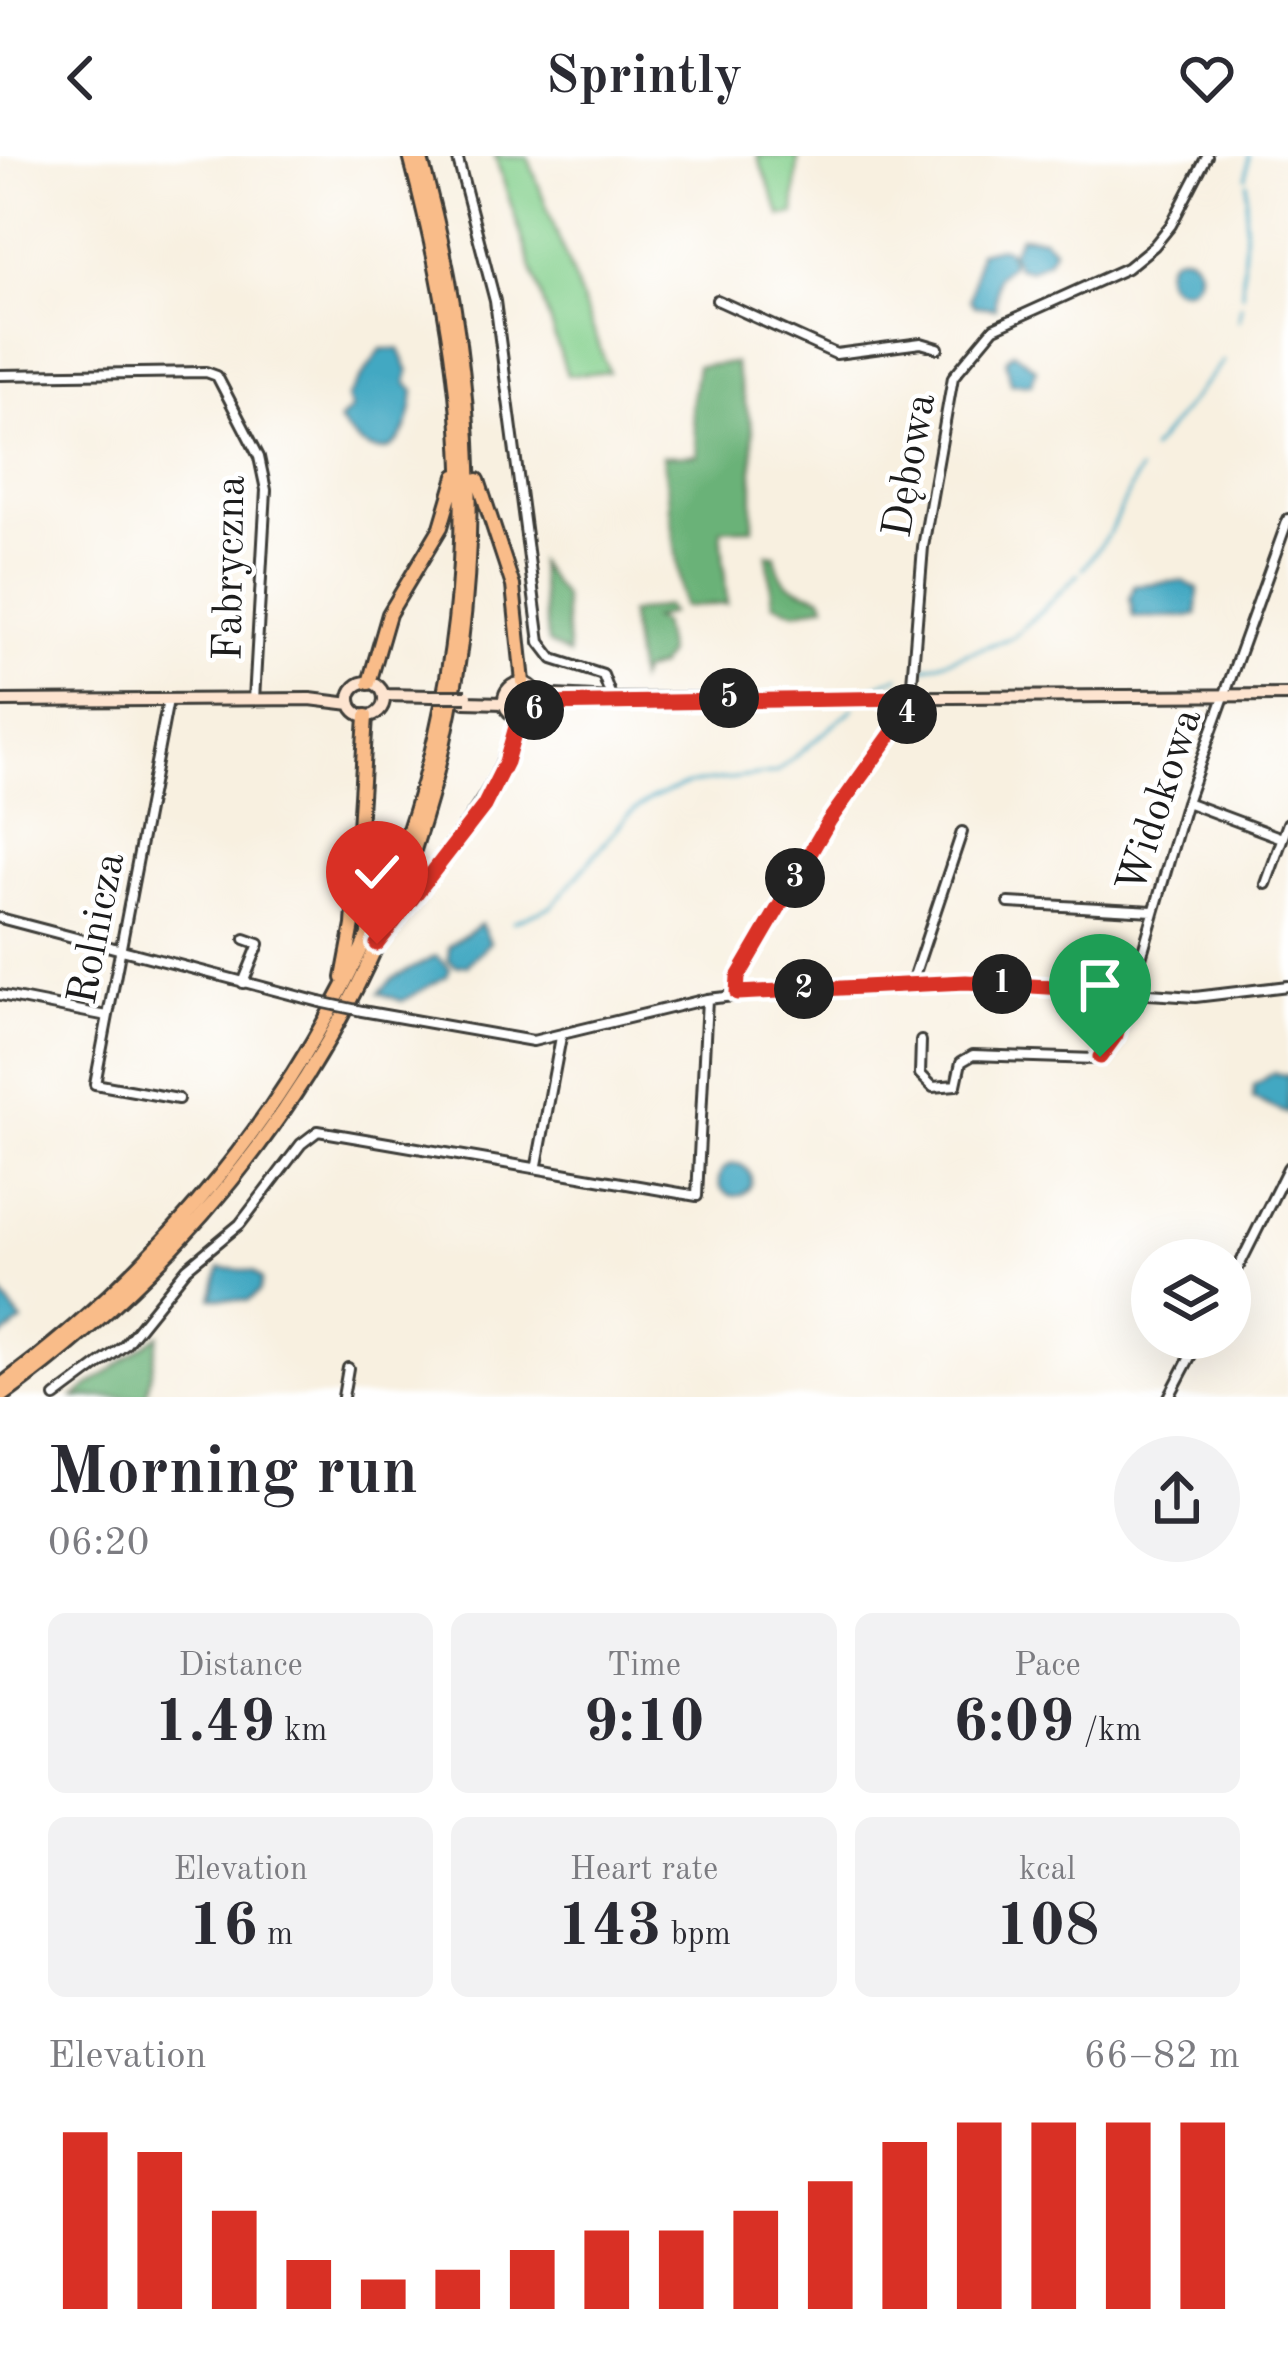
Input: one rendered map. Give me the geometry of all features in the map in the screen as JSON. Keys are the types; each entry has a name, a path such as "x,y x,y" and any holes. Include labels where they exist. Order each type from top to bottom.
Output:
{"main road":[{"path":"410,156 444,303 465,440 518,610 523,682 537,699"},
{"path":"2,1397 119,1303 213,1205 312,1068 377,944 428,809 454,697 471,550 455,302 420,156"},
{"path":"0,701 351,699 369,682 389,614 445,519 465,440"},
{"path":"0,1386 112,1295 205,1198 290,1083 344,986 404,847 438,724 457,599 465,440"},
{"path":"369,682 384,700"},
{"path":"344,986 366,716 384,700 504,699 523,682"},
{"path":"377,944 484,806 506,762 519,716 537,699 1288,695"},
{"path":"351,699 366,716"},
{"path":"504,699 519,716"}],"street":[{"path":"458,156 495,301 540,642 553,659 603,675 612,699"},
{"name":"Dębowa","path":"910,698 923,547 952,377 994,328 1127,268 1154,246 1171,225 1207,156"},
{"path":"717,300 836,354 921,343 938,349"},
{"name":"Fabryczna","path":"0,375 206,372 217,376 259,457 266,490 254,700"},
{"name":"Widokowa","path":"921,1040 920,1074 933,1087 956,1085 961,1063 973,1055 1096,1059 1116,1035 1186,802 1288,519"},
{"path":"737,993 738,977 808,854 910,708 910,698"},
{"name":"Rolnicza","path":"168,700 95,1084 178,1100"},
{"path":"1186,802 1282,838"},
{"path":"1266,884 1288,823"},
{"path":"911,985 962,832"},
{"path":"1009,903 1153,911"},
{"path":"0,917 320,1002 516,1041 561,1037 737,993 966,982 1208,997 1288,986"},
{"path":"243,983 259,944 245,939"},
{"path":"0,994 107,1016"},
{"path":"55,1397 125,1345 187,1268 240,1224 301,1144 318,1131 697,1196 707,999"},
{"path":"537,1165 561,1037"},
{"path":"1251,1242 1288,1168"},
{"path":"1169,1397 1189,1359"},
{"path":"343,1397 349,1368"}],"green space":[{"path":"495,156 528,157 609,372 567,375"},
{"path":"757,156 798,156 794,214 781,216"},
{"path":"734,363 753,431 753,528 721,529 727,604 683,607 663,456 698,455 691,406 697,366"},
{"path":"767,554 775,555 785,580 822,597 826,604 796,612 773,603"},
{"path":"538,563 563,597 569,655 548,643"},
{"path":"665,606 670,613 652,619 661,623 667,654 658,667 642,671 638,680 629,613"},
{"path":"159,1335 146,1397 74,1397"}],"water":[{"path":"1020,236 1043,238 1054,249 1048,260 1030,270 1017,267 1011,252"},
{"path":"999,247 1008,250 1011,264 997,277 995,308 975,306 970,300 979,252"},
{"path":"1182,255 1194,260 1199,272 1194,284 1182,289 1170,284 1165,272 1170,260"},
{"path":"381,349 399,349 409,372 406,383 414,390 400,439 380,451 354,438 339,421 351,409 347,398"},
{"path":"1013,352 1036,368 1031,384 1011,383 1006,360"},
{"path":"1183,581 1198,589 1197,615 1133,617 1130,597 1135,585"},
{"path":"481,924 490,942 467,965 456,966 448,960 449,946"},
{"path":"436,956 450,969 447,976 402,1001 379,993 392,979"},
{"path":"1273,1073 1288,1075 1288,1114 1253,1099 1254,1086"},
{"path":"735,1164 746,1169 751,1180 746,1191 735,1196 724,1191 719,1180 724,1169"},
{"path":"220,1268 253,1271 262,1280 259,1292 248,1301 212,1298"},
{"path":"0,1291 22,1322 0,1339"}],"waterway":[{"path":"1246,177 1249,156"},
{"path":"1242,294 1247,183"},
{"path":"1239,320 1241,305"},
{"path":"1151,450 1223,361"},
{"path":"1109,533 1139,471"},
{"path":"1083,569 1107,536"},
{"path":"919,670 1013,637 1079,574"},
{"path":"863,692 899,676"},
{"path":"586,706 606,706"},
{"path":"618,706 651,706"},
{"path":"663,706 707,706"},
{"path":"513,922 552,906 628,815 650,799 687,784 776,773 854,708"}],"route":[{"path":"377,944 484,806 506,762 519,716 529,715 538,704 580,699 910,698 910,708 808,854 738,977 737,993 966,982 1128,992 1116,1035 1100,1057"}]}
